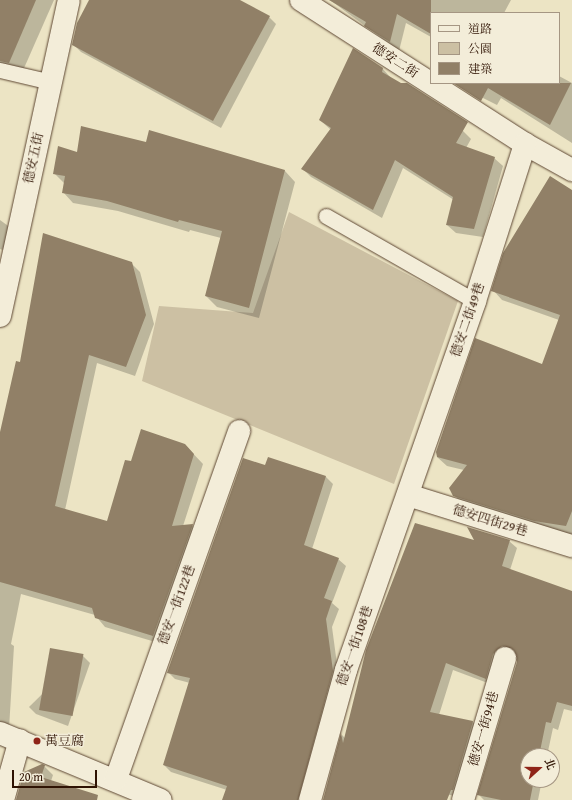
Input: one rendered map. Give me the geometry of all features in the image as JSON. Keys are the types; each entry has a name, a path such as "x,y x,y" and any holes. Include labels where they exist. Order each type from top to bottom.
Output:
{"street":[{"name":"德安五街","path":"0,316 69,0"},
{"name":"德安二街","path":"301,0 430,83"},
{"name":"德安二街","path":"432,84 525,144 572,170"},
{"name":"德安二街49巷","path":"408,495 475,301 525,144"},
{"name":"德安一街122巷","path":"116,779 239,431"},
{"name":"德安四街29巷","path":"408,495 572,546"},
{"name":"德安一街108巷","path":"310,800 346,670 408,495"},
{"name":"德安一街94巷","path":"463,800 505,658"},
{"path":"0,733 116,779 157,799"},
{"path":"3,800 20,740"}],"lane":[{"path":"0,70 51,82"},
{"path":"326,216 475,301"}],"green space":[{"path":"289,212 458,301 394,484 142,381 159,306 253,313"}],"building":[{"path":"0,0 36,0 9,63 0,61"},
{"path":"89,0 240,0 270,16 213,121 72,45 77,23"},
{"path":"329,0 431,0 430,33 397,14 390,42 364,26 366,22"},
{"path":"353,48 383,68 382,72 401,83 407,83 468,122 456,143 495,157 474,229 446,225 453,197 395,160 373,210 301,169 331,128 319,120"},
{"path":"571,83 550,125 488,88 481,101 455,84"},
{"path":"81,126 146,142 149,130 285,170 249,308 205,296 222,231 179,220 178,222 107,201 62,193 65,176 53,174 58,146 77,152"},
{"path":"550,176 572,190 572,511 566,526 534,521 453,496 449,488 467,465 437,457 436,452 475,338 542,364 560,315 491,291 503,253"},
{"path":"43,233 132,262 146,315 126,367 89,355 55,506 107,521 125,460 131,461 141,429 185,444 194,454 172,526 193,524 153,636 95,618 92,608 0,582 0,432 16,361 20,362"},
{"path":"268,457 326,476 304,545 339,558 324,598 332,601 326,619 333,671 298,800 222,800 227,786 163,765 190,678 167,673 243,458 265,465"},
{"path":"415,523 474,540 467,527 510,540 502,566 572,591 572,706 557,702 551,723 546,722 541,748 520,748 520,788 532,788 530,800 501,800 477,795 517,662 514,650 502,646 493,654 486,679 446,663 430,712 473,721 453,790 451,790 447,800 323,800 341,733 343,743 366,650"},
{"path":"50,648 83,654 73,716 39,710"},
{"path":"42,764 45,765 41,777 98,795 97,800 16,800 24,772"}],"place":[{"name":"萬豆腐","path":"37,741"}]}
